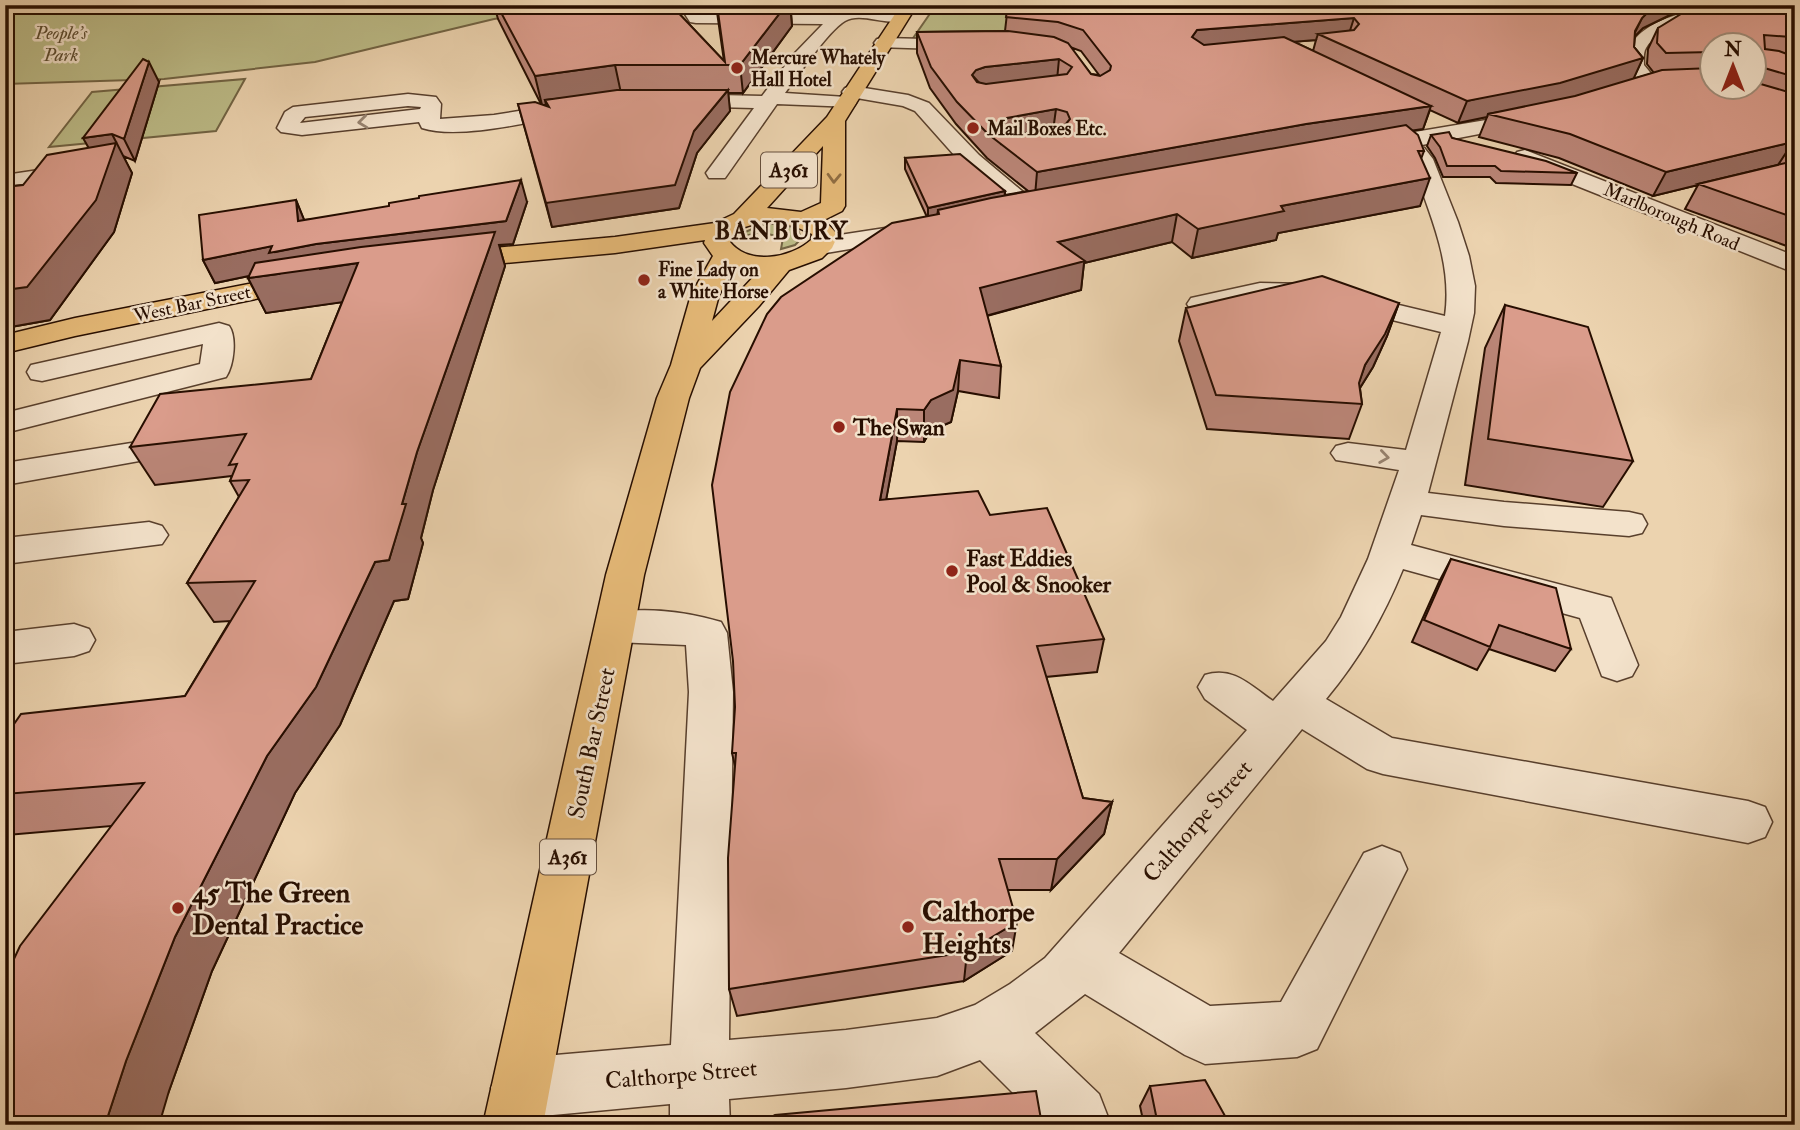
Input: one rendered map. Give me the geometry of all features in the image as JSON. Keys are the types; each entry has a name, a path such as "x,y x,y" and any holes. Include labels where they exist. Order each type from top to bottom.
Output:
{"main road":[{"name":"A361","path":"686,365 705,295 728,238 844,105 905,11"},
{"name":"A361","path":"815,230 833,206 844,105"},
{"path":"431,263 631,243 728,238 769,215 815,230 804,257 780,263 749,262 728,238"},
{"name":"A361","path":"686,365 749,300 780,263"},
{"name":"West Bar Street","path":"5,344 75,327 326,278"},
{"name":"South Bar Street","path":"517,1106 615,626 662,432 686,365"}],"street":[{"path":"687,5 696,18 905,11"},
{"path":"1647,85 1635,66 1635,53 1639,44 1661,29 1732,5"},
{"path":"717,173 801,58 848,12"},
{"path":"1636,22 1661,29"},
{"path":"883,43 989,45"},
{"path":"919,80 930,105 1029,207"},
{"path":"654,100 769,100 844,105 908,101 930,105"},
{"path":"434,128 429,101 397,101 300,111 292,116 288,128 434,128 589,106"},
{"path":"1404,135 1456,133 1557,112"},
{"name":"Marlborough Road","path":"1498,126 1507,139 1550,165"},
{"name":"Marlborough Road","path":"1404,135 1498,150 1550,165 1795,265"},
{"name":"Calthorpe Street","path":"517,1106 699,1073 937,1047 989,1029 1030,1004 1064,977 1341,652 1361,620 1390,552 1414,482 1457,327 1461,301 1457,264 1422,159 1404,135"},
{"path":"5,188 10,181 99,169"},
{"path":"1649,207 1693,198"},
{"path":"991,211 1056,202"},
{"path":"815,230 937,219"},
{"path":"1201,304 1260,291 1311,292 1457,327"},
{"path":"5,422 75,327"},
{"path":"5,422 215,370 219,332 42,372"},
{"path":"5,474 144,451"},
{"path":"1348,453 1414,482 1566,533 1633,535"},
{"path":"5,551 149,535"},
{"path":"1390,552 1597,608 1617,665"},
{"path":"615,626 673,627 706,633 711,692 699,1073 700,1125"},
{"path":"5,648 74,640"},
{"path":"1220,687 1383,755 1748,822"},
{"path":"1078,959 1205,1035 1297,1029 1382,869"},
{"path":"989,1029 1078,1115 1081,1125"}],"green space":[{"name":"People's Park","path":"5,5 592,5 494,19 315,62 164,79 5,84"},
{"path":"936,5 1271,5 1107,41 909,44"},
{"path":"245,79 216,131 49,147 92,92"},
{"path":"765,224 780,224 798,229 801,239 795,245 781,249 783,238 761,232 745,236 745,232"}],"building":[{"path":"497,5 671,5 725,62 717,5 786,5 740,65 615,65 535,76"},
{"path":"1008,5 1610,5 1643,8 1647,5 1659,5 1642,18 1635,31 1634,47 1643,58 1560,83 1467,101 1318,34 1354,30 1359,24 1354,18 1197,30 1192,37 1204,45 1284,37 1431,106 1306,124 1037,172 988,134 957,102 931,67 917,32 1008,31 1054,37 1068,43 1091,74 1100,76 1110,70 1111,66 1083,30 1058,22 1006,17","holes":["1059,59 1072,67 1067,74 986,84 977,82 972,75 976,70 985,67","1056,109 1067,112 1070,119 1065,125 1016,135 1007,133 1002,127 1007,118"]},
{"path":"1704,5 1795,5 1795,39 1769,35 1769,32 1699,32 1699,52 1666,53 1657,43 1658,28 1686,11"},
{"path":"1769,50 1795,57 1795,77 1769,69"},
{"path":"143,59 149,62 124,139 112,134 83,138"},
{"path":"1699,69 1699,102 1769,102 1769,86 1795,94 1795,142 1666,172 1570,134 1488,114 1575,96 1662,70"},
{"path":"617,90 728,90 694,131 675,185 546,203 518,104 535,102 549,107 545,100"},
{"path":"1406,125 1418,135 1424,151 1418,151 1430,178 1281,206 1284,211 1198,229 1177,214 1058,242 1085,261 980,288 1001,366 960,360 953,390 931,400 924,410 897,409 880,500 978,491 990,515 1047,508 1104,639 1037,646 1083,798 1112,802 1057,859 999,859 1017,922 967,952 729,989 728,858 736,753 732,753 735,707 733,661 712,485 730,392 767,314 781,297 892,223 939,214 938,210 991,198"},
{"path":"1449,132 1452,138 1546,161 1577,173 1501,171 1495,166 1447,166 1440,147 1431,135"},
{"path":"116,143 96,200 27,287 5,290 5,187 23,185 47,155"},
{"path":"960,154 1005,191 928,208 905,158"},
{"path":"1795,161 1795,218 1698,184"},
{"path":"521,180 506,221 316,244 269,253 272,246 203,260 199,215 296,200 298,221 389,206 389,203 419,196"},
{"path":"495,232 417,452 402,504 406,504 389,560 375,562 316,687 267,756 175,937 126,1061 105,1125 5,1125 5,978 20,946 144,783 5,794 5,737 21,714 185,696 255,581 187,583 249,480 230,481 237,464 229,465 246,434 130,447 160,394 311,379 358,263 248,278 255,263 361,247"},
{"path":"1322,276 1399,303 1385,334 1365,365 1359,383 1362,404 1216,395 1186,308"},
{"path":"1505,305 1588,327 1633,461 1488,439"},
{"path":"1451,559 1556,588 1571,649 1499,625 1490,647 1424,620"},
{"path":"1205,1080 1230,1125 1158,1125 1150,1086"},
{"path":"1036,1091 1042,1125 757,1125 775,1115"}],"place":[{"name":"Mercure Whately Hall Hotel","path":"737,68"},
{"name":"Mail Boxes Etc.","path":"973,128"},
{"name":"Fine Lady on a White Horse","path":"644,280"},
{"name":"The Swan","path":"839,427"},
{"name":"Fast Eddies Pool & Snooker","path":"952,571"},
{"name":"45 The Green Dental Practice","path":"178,908"},
{"name":"Calthorpe Heights","path":"908,927"}],"district":[{"name":"BANBURY","path":"782,231"}]}
